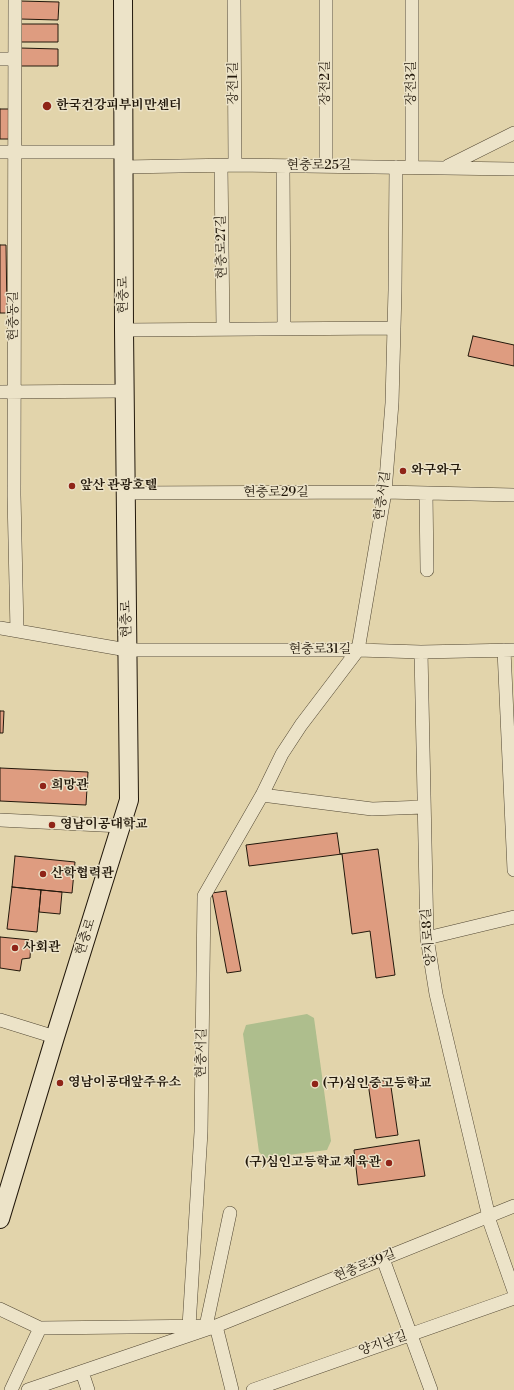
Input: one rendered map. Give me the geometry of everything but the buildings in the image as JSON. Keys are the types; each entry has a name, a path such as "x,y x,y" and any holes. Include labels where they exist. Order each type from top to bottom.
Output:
{"main road":[{"name":"현충로","path":"0,1219 129,800 124,391 123,0"}],"street":[{"name":"현충동길","path":"15,0 14,496 17,631"},
{"name":"장전1길","path":"234,0 235,165"},
{"name":"장전2길","path":"326,0 326,166"},
{"name":"장전3길","path":"412,0 412,167"},
{"path":"0,59 14,59"},
{"path":"446,167 514,133"},
{"name":"현충로25길","path":"0,152 221,166 446,167 514,169"},
{"name":"현충로27길","path":"221,166 223,329"},
{"path":"283,166 284,329"},
{"name":"현충서길","path":"189,1326 201,1132 204,896 262,795 282,754 306,718 358,650 384,492 392,402 396,167"},
{"path":"124,330 394,328"},
{"path":"0,392 124,391"},
{"name":"현충로29길","path":"126,493 384,492 514,495"},
{"path":"426,493 427,570"},
{"name":"현충로31길","path":"0,628 127,650 358,650 420,652 509,650"},
{"path":"509,650 514,870"},
{"name":"양지로8길","path":"420,652 427,938 436,994 489,1217 514,1291"},
{"path":"262,795 372,809 424,807"},
{"path":"0,820 122,826"},
{"path":"427,938 514,917"},
{"path":"0,1020 55,1037"},
{"name":"현충로39길","path":"28,1390 211,1326 514,1206"},
{"path":"230,1213 211,1326 232,1390"},
{"path":"383,1259 431,1390"},
{"name":"양지남길","path":"253,1390 514,1298"},
{"name":"현충로39길","path":"0,1309 40,1328 211,1326"},
{"path":"11,1390 40,1328"},
{"path":"82,1372 88,1390"}],"green space":[{"path":"307,1014 314,1018 331,1141 327,1150 265,1158 259,1152 243,1034 246,1025"}],"place":[{"name":"한국건강피부비만센터","path":"47,106"},
{"name":"와구와구","path":"403,471"},
{"name":"앞산 관광호텔","path":"72,486"},
{"name":"희망관","path":"43,786"},
{"name":"영남이공대학교","path":"52,825"},
{"name":"산학협력관","path":"43,874"},
{"name":"사회관","path":"15,948"},
{"name":"영남이공대앞주유소","path":"60,1083"},
{"name":"(구)심인중고등학교","path":"315,1084"},
{"name":"(구)심인고등학교 체육관","path":"389,1163"}]}
